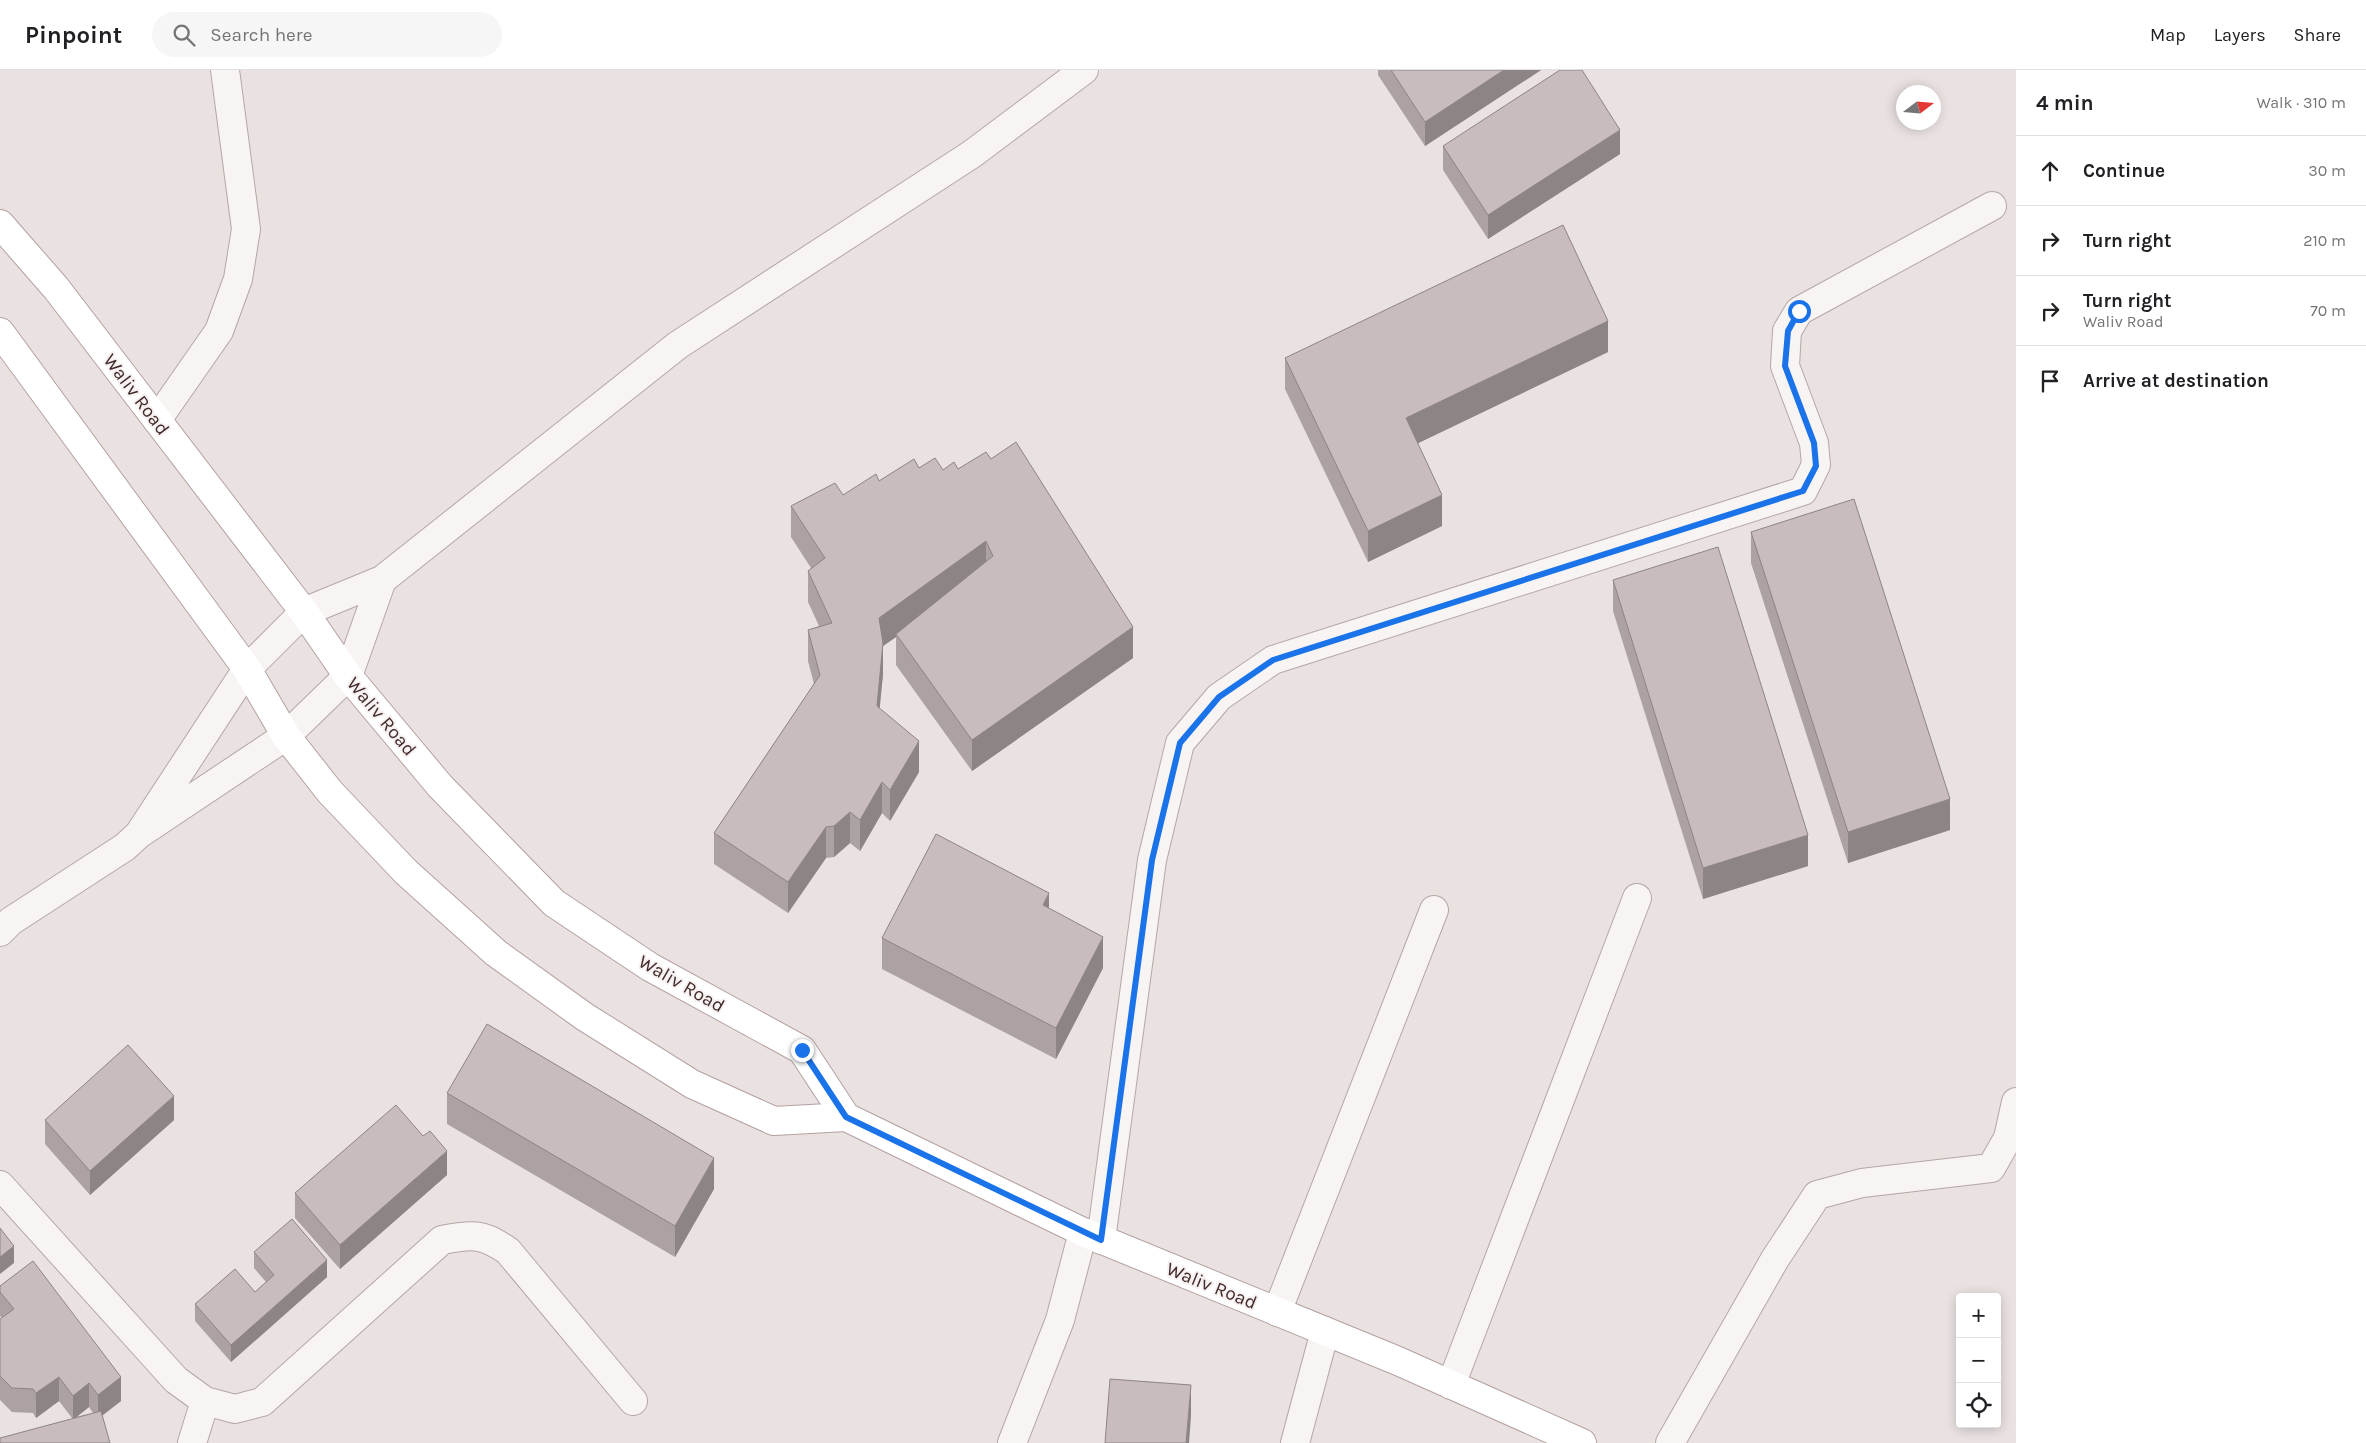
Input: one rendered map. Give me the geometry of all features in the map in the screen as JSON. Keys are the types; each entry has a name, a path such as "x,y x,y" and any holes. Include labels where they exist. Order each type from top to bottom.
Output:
{"main road":[{"name":"Waliv Road","path":"0,224 56,288 304,612 348,676 440,786 554,903 650,967 802,1050 846,1117"},
{"name":"Waliv Road","path":"1,334 247,669 286,736 330,792 406,872 496,953 585,1017 692,1084 774,1121 846,1117 1092,1236 1325,1331 1582,1443"}],"street":[{"path":"157,420 219,331 238,279 246,230 225,70"},
{"path":"139,834 247,669 304,612 382,580 678,345 972,154 1084,70"},
{"path":"1012,1443 1092,1236 1152,860 1180,743 1219,697 1273,660 1803,491 1816,466 1814,443 1785,366 1788,331 1799,311 1992,206"},
{"path":"0,932 11,922 125,847 139,834 286,736 317,703 348,676 382,580"},
{"path":"1450,1385 1637,898"},
{"path":"1277,1312 1434,910"},
{"path":"1670,1443 1774,1259 1817,1195 1862,1183 1991,1168 2008,1138 2016,1102"},
{"path":"0,1185 176,1380 205,1401 235,1409 262,1402 442,1240 468,1234 492,1239 508,1250 633,1401"},
{"path":"1295,1443 1325,1331"},
{"path":"192,1443 205,1401"}],"building":[{"path":"1391,70 1504,70 1425,122"},
{"path":"1560,70 1582,70 1620,130 1488,215 1443,146"},
{"path":"1563,225 1608,321 1406,418 1442,495 1368,531 1285,358"},
{"path":"1016,442 1133,627 972,740 896,634 993,556 986,541 879,618 883,643 877,706 919,741 890,790 882,782 860,820 850,812 834,826 826,827 788,882 714,833 820,675 808,630 832,623 808,571 825,558 791,506 835,483 843,495 876,474 879,481 914,459 919,468 935,458 943,470 954,462 958,469 986,452 991,459"},
{"path":"1854,499 1950,799 1848,832 1751,532"},
{"path":"1718,547 1808,835 1703,868 1613,580"},
{"path":"936,834 1049,893 1043,905 1103,937 1056,1028 882,938"},
{"path":"487,1024 714,1158 675,1226 447,1093"},
{"path":"128,1045 174,1096 90,1171 45,1120"},
{"path":"396,1105 423,1136 430,1131 447,1151 340,1245 295,1193"},
{"path":"292,1219 327,1260 231,1345 195,1304 235,1269 255,1292 274,1275 254,1252"},
{"path":"0,1228 14,1246 0,1257"},
{"path":"33,1261 121,1377 98,1395 89,1383 73,1396 59,1377 36,1393 33,1389 12,1388 0,1376 0,1319 14,1309 0,1292 0,1286"},
{"path":"1110,1379 1191,1385 1186,1443 1105,1443"},
{"path":"101,1411 110,1443 0,1443 0,1438"}],"route":[{"path":"802,1050 846,1117 1101,1240 1152,860 1180,743 1219,697 1273,660 1803,491 1816,466 1814,443 1785,366 1788,331 1799,311"}]}
